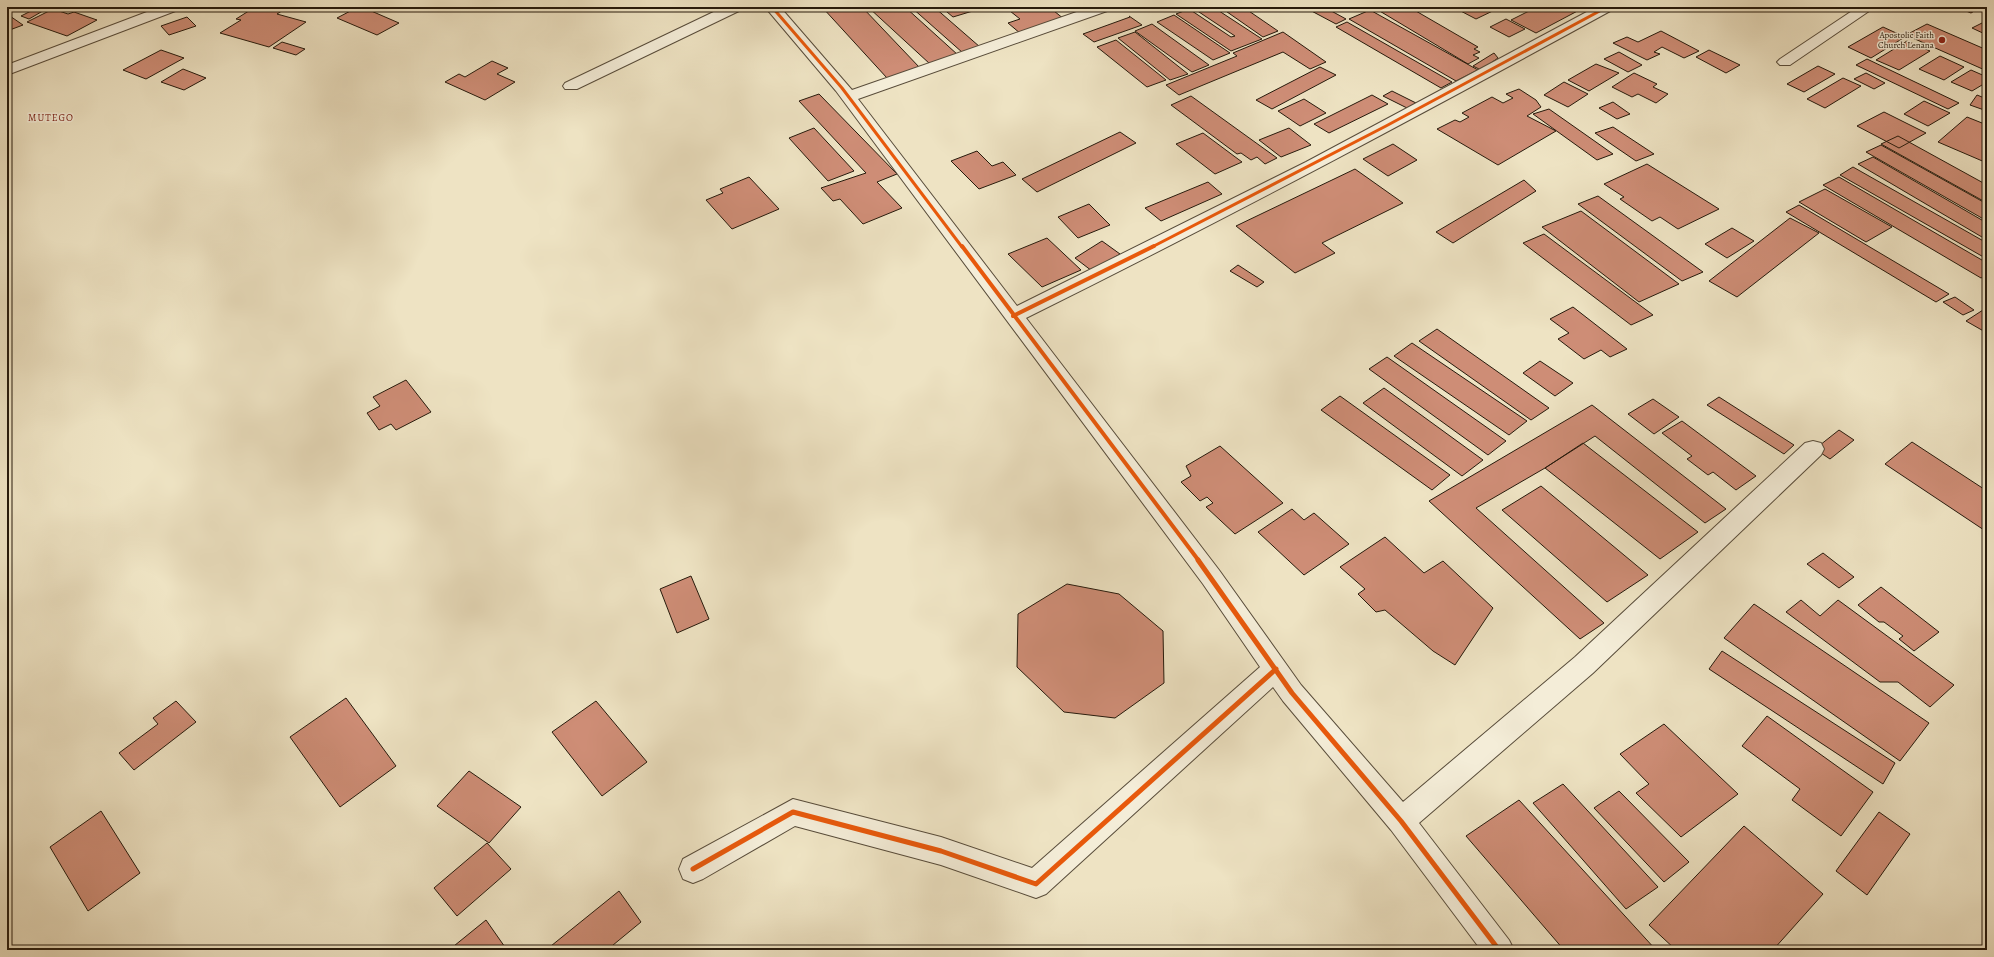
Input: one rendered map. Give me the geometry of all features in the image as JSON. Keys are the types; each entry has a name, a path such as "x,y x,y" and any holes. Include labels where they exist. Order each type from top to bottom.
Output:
{"street":[{"path":"7,70 173,7"},
{"path":"571,86 736,7"},
{"path":"772,7 848,97 1211,577 1292,693 1401,822 1499,950"},
{"path":"848,97 1105,7"},
{"path":"1013,316 1123,263 1408,116 1607,7"},
{"path":"1785,62 1868,7"},
{"path":"1401,822 1584,665 1813,449"},
{"path":"693,869 793,812 941,851 1036,884 1276,669"}],"building":[{"path":"39,7 48,8 29,19 21,16"},
{"path":"255,7 288,7 277,14 306,22 269,47 220,33 241,20 236,19"},
{"path":"358,7 362,7 399,23 377,35 337,18"},
{"path":"822,7 862,7 920,68 887,78"},
{"path":"868,7 905,7 958,55 930,64"},
{"path":"911,7 934,7 980,47 963,53"},
{"path":"941,7 973,7 976,10 953,17"},
{"path":"1005,7 1049,7 1064,19 1021,34 1008,23 1020,19"},
{"path":"1213,7 1262,39 1231,51 1176,14 1189,9 1231,37 1235,36 1193,8"},
{"path":"1220,7 1243,7 1278,31 1263,37"},
{"path":"1304,7 1324,7 1346,19 1336,24"},
{"path":"1373,7 1409,7 1478,47 1474,49 1480,52 1473,55 1479,58 1468,64"},
{"path":"1453,7 1501,7 1476,19"},
{"path":"1537,7 1585,7 1536,33 1511,20"},
{"path":"1956,7 1981,7 1971,13"},
{"path":"53,9 68,14 74,12 97,20 67,36 27,22"},
{"path":"1370,10 1478,70 1456,81 1349,19"},
{"path":"7,14 23,25 7,31"},
{"path":"1174,15 1230,53 1213,60 1157,22"},
{"path":"1129,16 1142,25 1094,42 1083,34 1130,17"},
{"path":"187,17 196,26 169,35 161,26"},
{"path":"1506,19 1525,29 1509,37 1490,27"},
{"path":"1347,22 1452,82 1441,88 1336,27"},
{"path":"1984,22 1987,24 1987,35 1972,28"},
{"path":"1152,24 1209,65 1192,72 1135,31"},
{"path":"1927,24 1987,50 1987,71 1906,35"},
{"path":"1883,27 1905,37 1871,58 1848,47"},
{"path":"1661,31 1699,51 1684,58 1662,47 1654,52 1660,54 1647,60 1613,43 1627,37 1638,42"},
{"path":"1135,32 1188,74 1170,80 1118,38"},
{"path":"1283,32 1326,62 1310,69 1283,52 1179,95 1166,85 1237,56 1233,53"},
{"path":"1116,40 1166,80 1147,87 1097,47"},
{"path":"1907,41 1930,51 1899,70 1876,60"},
{"path":"282,42 305,49 296,55 273,48"},
{"path":"161,50 184,58 146,79 123,70"},
{"path":"1709,50 1740,65 1726,73 1696,57"},
{"path":"1619,52 1642,65 1628,72 1604,59"},
{"path":"1494,53 1498,58 1481,70 1473,66"},
{"path":"1940,56 1964,67 1944,80 1919,69"},
{"path":"1867,59 1959,103 1948,109 1856,65"},
{"path":"492,61 508,68 497,74 515,82 485,100 445,82 459,74 465,77"},
{"path":"1596,64 1619,73 1589,91 1568,80"},
{"path":"1818,66 1835,74 1804,92 1787,84"},
{"path":"1320,67 1336,75 1272,109 1256,100"},
{"path":"183,69 206,78 184,90 161,82"},
{"path":"1971,70 1987,77 1987,82 1972,91 1951,82"},
{"path":"1634,73 1657,84 1653,87 1668,94 1656,103 1638,94 1632,97 1612,87"},
{"path":"1866,73 1885,83 1874,89 1854,79"},
{"path":"1843,78 1861,86 1825,108 1807,99"},
{"path":"1564,82 1588,94 1568,107 1544,95"},
{"path":"1519,89 1536,100 1541,107 1527,116 1556,131 1498,165 1437,129 1455,120 1460,122 1469,117 1462,113 1492,97 1503,103 1513,98 1506,94"},
{"path":"1392,91 1420,105 1411,110 1383,96"},
{"path":"819,94 897,174 877,182 902,208 863,224 840,199 833,201 821,188 866,173 799,101"},
{"path":"1372,95 1388,104 1329,133 1314,124"},
{"path":"1977,95 1987,99 1987,111 1970,105"},
{"path":"1191,96 1277,158 1265,164 1257,157 1251,160 1241,153 1237,154 1171,105"},
{"path":"1304,99 1326,113 1300,126 1278,111"},
{"path":"1924,101 1950,113 1928,126 1904,114"},
{"path":"1613,102 1630,114 1617,119 1599,108"},
{"path":"1549,109 1613,154 1597,160 1533,114"},
{"path":"1884,112 1926,133 1899,148 1857,126"},
{"path":"1967,117 1987,125 1987,163 1938,142"},
{"path":"1613,127 1654,154 1636,161 1595,133"},
{"path":"814,128 854,171 828,181 789,138"},
{"path":"1289,128 1311,145 1281,157 1259,140"},
{"path":"1120,132 1136,143 1037,192 1022,179"},
{"path":"1203,133 1242,162 1215,174 1176,144"},
{"path":"1898,136 1987,185 1987,203 1881,144"},
{"path":"1393,144 1417,160 1388,176 1363,159"},
{"path":"1881,145 1987,204 1987,221 1866,152"},
{"path":"977,151 992,166 1003,162 1016,175 979,189 951,161"},
{"path":"1873,157 1987,223 1987,240 1858,164"},
{"path":"1647,164 1719,209 1678,229 1660,217 1652,221 1620,199 1624,197 1604,184"},
{"path":"1853,167 1987,243 1987,259 1840,175"},
{"path":"1355,169 1403,203 1322,243 1335,253 1295,273 1236,226"},
{"path":"749,177 779,209 732,229 706,200 723,193 720,189"},
{"path":"1839,177 1987,263 1987,275 1981,278 1823,185"},
{"path":"1524,180 1536,191 1453,243 1436,232"},
{"path":"1208,182 1222,194 1161,221 1145,208"},
{"path":"1825,189 1892,227 1866,242 1799,202"},
{"path":"1598,196 1703,272 1682,281 1578,204"},
{"path":"1089,204 1110,225 1078,238 1058,217"},
{"path":"1799,205 1949,294 1936,302 1786,212"},
{"path":"1581,211 1679,284 1639,302 1542,227"},
{"path":"1790,218 1819,233 1737,297 1709,281"},
{"path":"1732,228 1754,241 1727,258 1705,244"},
{"path":"1544,234 1653,315 1631,325 1523,243"},
{"path":"1047,238 1081,270 1042,287 1008,254"},
{"path":"1102,241 1120,254 1092,271 1075,258"},
{"path":"1238,265 1264,282 1257,287 1230,271"},
{"path":"1955,297 1974,310 1963,315 1943,302"},
{"path":"1573,307 1627,349 1610,357 1601,350 1584,359 1558,339 1569,333 1550,319"},
{"path":"1983,310 1987,313 1987,333 1966,321"},
{"path":"1437,329 1549,408 1531,420 1419,341"},
{"path":"1412,343 1527,421 1509,435 1394,356"},
{"path":"1387,357 1506,441 1488,455 1369,369"},
{"path":"1540,361 1573,383 1555,396 1523,373"},
{"path":"406,380 431,412 396,430 391,424 379,430 367,413 380,406 373,397"},
{"path":"1384,388 1483,460 1462,476 1363,403"},
{"path":"1340,396 1450,475 1432,490 1321,410"},
{"path":"1719,397 1794,445 1784,454 1707,405"},
{"path":"1653,399 1679,417 1654,434 1628,414"},
{"path":"1592,405 1726,509 1705,523 1595,436 1545,468 1476,508 1604,623 1580,639 1429,501"},
{"path":"1682,421 1756,476 1736,490 1713,472 1708,475 1687,459 1692,456 1662,433"},
{"path":"1839,430 1854,440 1830,459 1815,449"},
{"path":"1912,442 1987,491 1987,532 1885,464"},
{"path":"1583,443 1698,532 1660,559 1545,468"},
{"path":"1220,446 1283,503 1235,534 1206,507 1213,503 1207,497 1200,501 1181,482 1191,476 1186,466"},
{"path":"1541,486 1648,575 1607,602 1502,510"},
{"path":"1292,509 1304,520 1314,513 1349,544 1304,575 1258,532"},
{"path":"1385,537 1424,573 1443,561 1493,608 1455,665 1433,651 1385,610 1376,612 1358,594 1365,589 1340,567"},
{"path":"1823,553 1854,577 1839,588 1807,564"},
{"path":"691,576 709,619 677,633 660,589"},
{"path":"1067,584 1119,594 1163,631 1164,683 1115,718 1064,712 1017,667 1018,614"},
{"path":"1881,587 1939,632 1914,651 1899,639 1903,636 1884,622 1879,622 1858,605"},
{"path":"1801,600 1820,616 1838,600 1954,685 1930,707 1898,682 1880,682 1786,612"},
{"path":"1754,604 1929,723 1900,761 1724,638"},
{"path":"1722,651 1895,763 1883,784 1709,669"},
{"path":"346,698 396,766 340,807 290,737"},
{"path":"176,701 196,722 134,770 119,753 158,724 153,718"},
{"path":"596,701 647,762 602,796 552,732"},
{"path":"1767,716 1873,792 1841,836 1792,800 1800,789 1742,746"},
{"path":"1664,724 1738,794 1681,837 1636,793 1649,784 1620,754"},
{"path":"469,771 521,807 489,843 437,806"},
{"path":"1563,784 1658,887 1626,909 1533,803"},
{"path":"1619,791 1689,862 1664,882 1594,808"},
{"path":"1519,800 1656,950 1564,950 1466,836"},
{"path":"101,811 140,873 88,911 50,847"},
{"path":"1879,812 1910,834 1867,895 1836,871"},
{"path":"1744,826 1823,894 1773,950 1676,950 1649,925"},
{"path":"487,843 511,869 457,916 434,888"},
{"path":"619,891 641,922 607,950 546,950"},
{"path":"486,920 507,950 449,950"}],"cycle path":[{"path":"772,7 842,88 1211,577 1292,693 1401,821 1499,950"},
{"path":"1013,316 1238,204 1460,87 1607,7"},
{"path":"693,869 793,812 941,851 1036,884 1276,669"}],"place":[{"name":"Apostolic Faith Church Lenana","path":"1942,40"}],"district":[{"name":"MUTEGO","path":"51,117"}]}
